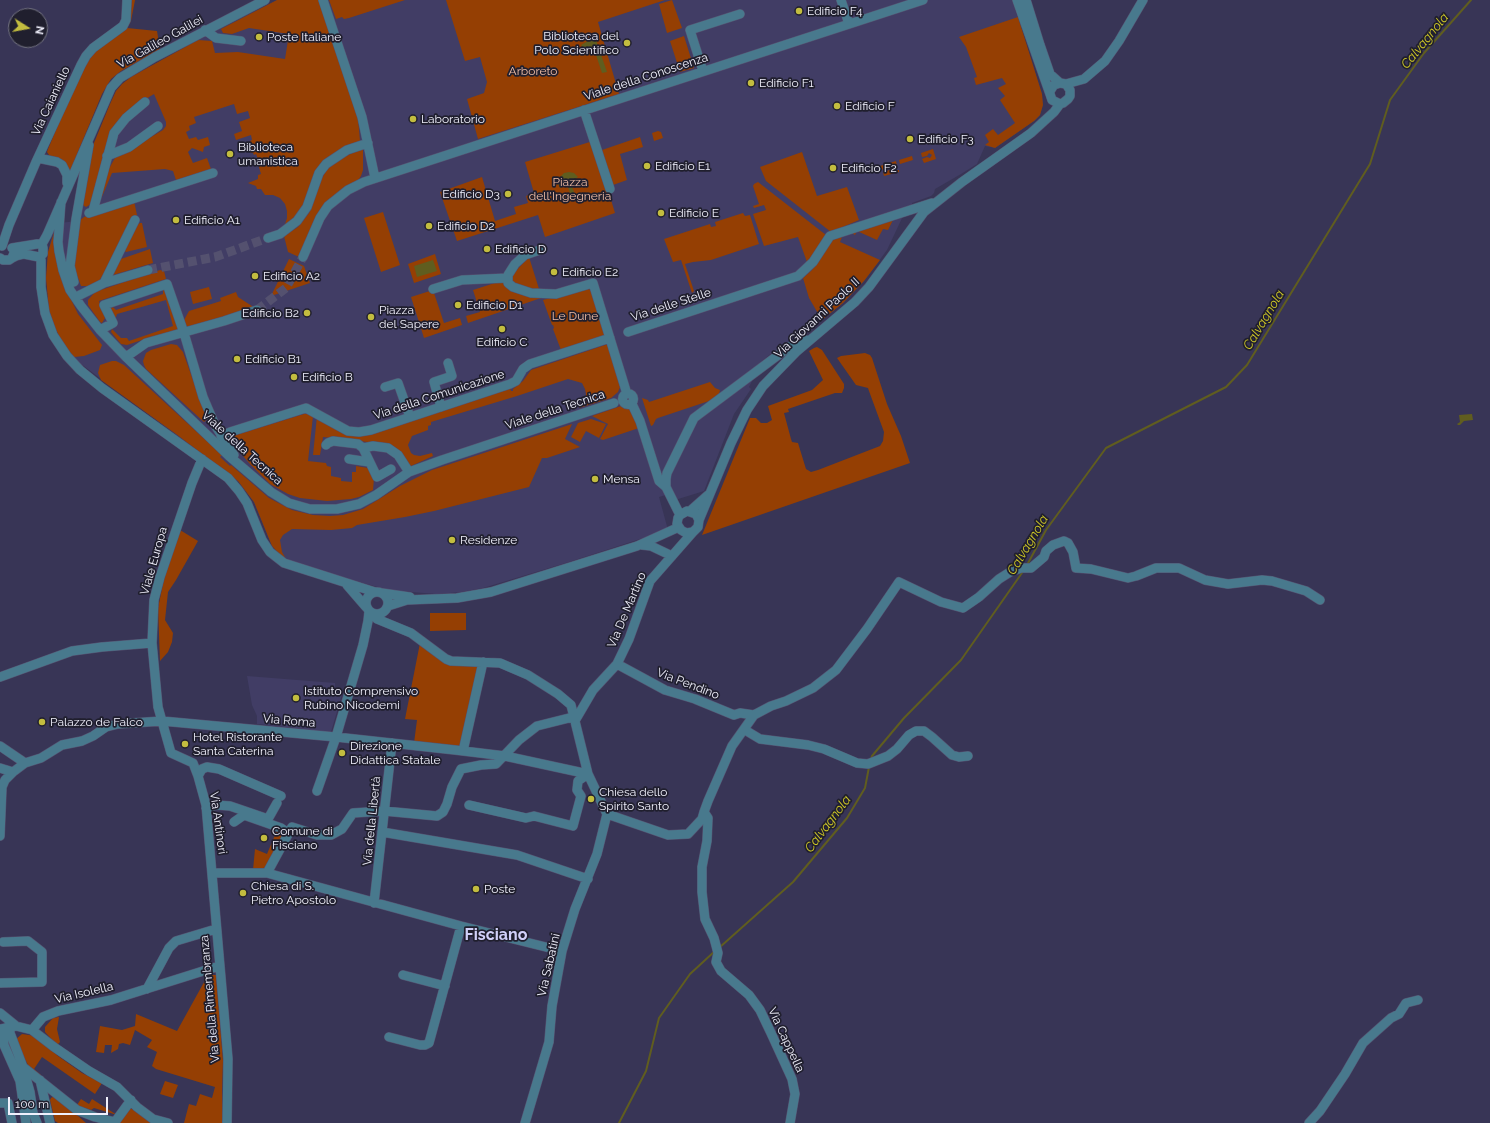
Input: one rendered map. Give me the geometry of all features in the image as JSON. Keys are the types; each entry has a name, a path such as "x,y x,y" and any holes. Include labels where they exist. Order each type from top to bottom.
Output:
{"street":[{"name":"Via Caianiello","path":"1,247 38,158 86,56 93,48 123,26 126,20 127,0"},
{"name":"Via Galileo Galilei","path":"39,257 43,254 42,244 48,235 65,192 111,88 120,78 206,30 265,0"},
{"path":"323,0 362,116 375,178"},
{"path":"841,0 849,24"},
{"name":"Viale della Conoscenza","path":"303,257 320,218 328,206 348,190 364,182 923,0"},
{"path":"1017,0 1050,96 1054,102 1060,104 1066,102 1084,79 1110,55 1120,41 1143,0"},
{"path":"1026,0 1050,74 1070,90 1070,96"},
{"path":"703,71 690,30 740,14"},
{"path":"206,30 216,38 241,41"},
{"path":"1045,120 1051,88 1057,83 1063,84 1084,79"},
{"path":"91,212 114,133 126,118 145,102"},
{"name":"Via Giovanni Paolo II","path":"699,520 731,443 747,410 763,386 796,352 855,302 869,287 924,212 962,182 1031,133 1054,112 1060,104"},
{"path":"584,110 610,189"},
{"path":"107,156 129,146 158,126"},
{"name":"Via Galileo Galilei","path":"76,297 76,287 70,266 78,206 93,129"},
{"path":"268,238 280,234 297,221 307,207 319,173 326,164 347,150 368,143"},
{"path":"38,158 51,160 62,165 67,175 65,192 72,189 81,192"},
{"path":"59,214 69,220 76,219 91,212 213,173"},
{"name":"Viale della Tecnica","path":"61,202 59,214 59,251 63,270 70,290 81,306 100,330 126,357 229,456 271,492 289,503 310,509 337,509 358,504 376,495 410,472 627,399"},
{"name":"Via delle Stelle","path":"628,332 798,276 813,262 830,236 935,202"},
{"path":"78,206 84,212 91,212"},
{"path":"104,283 135,220"},
{"name":"Via Caianiello","path":"7,255 9,225"},
{"path":"7,255 37,244 42,244"},
{"path":"1,247 7,245 7,255"},
{"path":"540,250 525,255 519,259 511,268 507,278 508,283 513,287 531,293 556,294 593,283 627,399 640,421 659,481 666,487 680,515"},
{"path":"7,255 16,256 24,254 39,257 41,260 41,287 45,313 53,335 67,356 80,370 102,388 228,478 239,491 247,504 262,540 270,552 284,563 346,584 378,593 423,600"},
{"path":"76,297 104,283 148,270"},
{"path":"433,289 462,280 507,278"},
{"path":"100,330 113,323 104,305 167,284 184,333 203,397 220,435 241,466"},
{"path":"126,357 146,344 257,310"},
{"path":"666,487 667,473 694,418 789,347 814,336"},
{"name":"Via della Comunicazione","path":"220,435 306,408 348,431 354,433 371,430 510,384 516,381 523,369 530,364 610,338"},
{"path":"441,407 434,382 452,376 448,363"},
{"path":"385,387 398,383 410,417"},
{"path":"198,426 211,435 220,435"},
{"path":"326,445 328,442 333,441 358,444 363,448 377,477 390,469"},
{"path":"363,448 378,446 391,450 398,455 410,472"},
{"name":"Viale Europa","path":"162,721 158,707 152,642 154,600 176,527 202,459"},
{"path":"349,459 370,462"},
{"name":"Via Giovanni Paolo II","path":"690,511 710,494"},
{"path":"690,511 696,514 699,520 698,527 693,532 683,532 677,521 680,515 684,512 690,511"},
{"path":"369,611 381,614 387,607 407,600 457,598 491,592 637,546 679,527"},
{"name":"Via De Martino","path":"576,719 593,690 617,664 629,639 650,581 693,532"},
{"path":"346,584 377,619 411,633 446,659 500,663 528,674 558,694 571,705 576,719 587,772 606,814 668,835 688,834 702,819 726,757 754,715 813,688 836,670 864,634 899,582 941,602 963,608 979,597 999,579 1010,572 1021,568 1031,568 1044,557 1046,551 1053,545 1064,541 1068,543 1073,552 1076,568 1091,569 1128,578 1156,568 1179,568 1205,580 1228,584 1272,580 1306,591 1320,600"},
{"path":"637,546 651,546 672,556"},
{"path":"317,791 336,737 363,645 369,611 366,602 367,597 372,593 378,593 386,597 390,619 395,626"},
{"path":"0,677 72,651 152,642"},
{"path":"463,751 483,662"},
{"name":"Via Pendino","path":"617,664 665,690 695,699 734,715 740,713 754,715"},
{"path":"266,873 292,827 317,835 331,835 342,829 353,813 384,811 437,816 443,812 452,787 461,770 481,765 496,764 519,740 536,726 569,718 576,719"},
{"name":"Via Roma","path":"0,836 2,787 13,772 25,763 40,758 62,745 82,741 93,736 106,727 118,724 162,721 392,742 505,756 587,772"},
{"name":"Via Antinori","path":"162,721 171,753 193,763 198,776 206,808 212,873"},
{"path":"744,730 760,739 808,745 824,749 857,763 871,763 888,756 897,749 909,735 916,731 924,732 932,737 952,755 959,757 968,756"},
{"name":"Via della Libertà","path":"374,902 392,742"},
{"path":"0,746 25,763"},
{"path":"198,776 202,769 207,767 219,768 279,799 268,819 230,806 206,808"},
{"path":"0,768 13,772"},
{"path":"469,805 526,818 534,816 574,826 581,796 577,790 578,781 587,772"},
{"name":"Via Cappella","path":"704,812 708,818 707,841 702,867 702,892 705,919 717,950 716,962 721,971 749,995 760,1010 792,1079 795,1094 790,1123"},
{"name":"Via Sabatini","path":"525,1123 549,1042 552,1006 562,951 575,909 597,854 604,832 606,814"},
{"path":"234,822 244,816 281,828 288,833"},
{"path":"382,832 517,855 588,879"},
{"path":"212,873 266,873 461,926 562,951"},
{"name":"Via della Rimembranza","path":"212,873 228,1059 227,1123"},
{"path":"389,1037 420,1045 429,1043 461,926"},
{"path":"147,989 169,948 181,938 216,929"},
{"name":"Via Isolella","path":"0,983 42,982 42,952 28,941 3,942"},
{"name":"Via Isolella","path":"32,1030 43,1017 58,1011 111,1000 219,966"},
{"path":"403,975 445,986"},
{"path":"1309,1123 1320,1111 1345,1074 1363,1043 1391,1018 1399,1014 1406,1003 1418,1000"},
{"path":"0,1013 23,1066 37,1123"},
{"path":"6,1028 32,1030 89,1071 117,1087 137,1107 153,1119 168,1123"},
{"path":"6,1028 3,1035 4,1045 20,1081 26,1123"},
{"path":"23,1066 77,1110 115,1122 131,1100"},
{"path":"40,1080 50,1123"},
{"path":"0,1103 8,1103 12,1123"}],"shaded area":[{"path":"277,0 1012,0 1042,94 1043,105 1040,115 1034,121 995,148 985,146 977,164 935,189 931,196 912,203 912,206 903,216 887,250 864,281 843,303 815,325 773,352 762,361 749,387 751,389 734,414 704,491 675,500 669,494 659,497 668,530 483,588 462,592 436,594 388,590 331,574 286,559 272,546 254,502 238,481 77,361 55,328 49,310 46,278 48,252 51,240 57,223 80,221 94,143 116,91 131,77 198,40"},
{"path":"595,37 607,72 602,73 594,49 587,52 581,45"},
{"path":"564,173 574,173 578,177 570,182 576,197 572,199 567,184 560,188 558,184 560,177"},
{"path":"433,260 437,271 417,277 414,266"},
{"path":"1472,414 1473,420 1464,421 1460,425 1457,424 1460,422 1459,415"},
{"name":"Istituto Comprensivo Rubino Nicodemi","path":"247,676 335,683 335,691 343,691 331,732 257,724 257,716 252,705"}],"green space":[{"path":"130,0 135,0 131,21 127,28 157,31 160,49 121,71 111,79 102,94 70,171 49,155 47,152 48,149 85,60 115,35"},
{"path":"277,0 319,0 358,118 360,141 337,152 303,208 289,223 285,224 287,211 285,204 280,198 273,195 265,195 261,189 257,189 256,186 248,183 258,179 258,175 261,174 258,164 255,165 254,160 258,159 256,154 254,155 251,153 248,144 252,140 251,135 236,140 234,134 242,131 239,122 250,118 248,111 237,114 234,104 194,117 196,123 189,126 190,130 186,132 189,139 196,137 198,140 208,137 210,145 204,147 203,152 192,148 188,152 193,163 207,158 211,169 176,180 173,171 165,169 112,173 101,199 107,172 115,158 163,130 166,126 166,122 154,94 141,102 125,117 91,204 86,207 83,205 94,143 116,91 122,84 131,77 198,40 212,41 215,53 238,52 285,59 289,34 249,28 232,34 223,33 221,29"},
{"path":"329,0 405,0 349,18 344,19 342,17 336,19"},
{"name":"Arboreto","path":"446,0 665,0 598,22 619,94 478,139 467,99 484,93 487,82 480,57 465,61"},
{"path":"672,0 682,28 667,33 659,4"},
{"path":"1018,17 1042,94 1043,105 1040,115 1034,121 995,148 985,145 989,142 985,135 993,129 998,135 1015,123 1000,100 1005,96 998,88 1006,84 1002,78 976,85 974,78 977,77 966,47 959,37"},
{"path":"684,36 694,68 680,72 670,41"},
{"path":"658,131 661,132 663,138 654,141 652,133"},
{"path":"640,137 643,147 620,154 627,180 613,185 602,150"},
{"name":"Piazza dell'Ingegneria","path":"593,141 615,213 545,237 538,215 457,241 440,192 482,177 495,221 516,214 514,207 528,203 526,196 534,193 525,162"},
{"path":"933,149 936,159 924,163 922,159 927,157 930,158 932,155 929,153 927,156 922,157 921,153"},
{"path":"363,150 363,170 357,182 332,199 299,257 288,252 284,236 298,227 309,213 319,184 327,169 341,158"},
{"path":"802,152 817,196 847,187 859,220 831,232 766,181 760,167"},
{"path":"912,156 913,160 900,164 899,160"},
{"path":"896,161 897,166 883,170 880,166"},
{"path":"893,169 899,170 899,172 884,176 883,172"},
{"path":"758,182 826,235 815,255 807,262 798,237 764,246 753,214 766,210 764,205 754,208 753,206 759,204 753,186"},
{"path":"134,201 137,215 132,220 110,264 99,281 90,286 81,286 74,267 79,221 84,217 113,206"},
{"path":"383,212 400,265 381,272 364,218"},
{"path":"743,213 745,216 750,215 759,244 711,260 685,264 694,291 692,293 681,260 673,262 664,239 710,224 711,227 716,226 715,222"},
{"path":"894,218 888,230 883,229 877,240 857,231 855,235 850,232"},
{"path":"57,223 54,250 64,285 78,314 102,345 100,350 84,356 74,357 65,347 55,328 49,310 46,278 48,252"},
{"path":"142,223 147,247 126,252 124,250 134,227"},
{"path":"841,235 842,237 840,242 880,260 864,281 843,303 822,320 809,298 803,278 812,270 831,240"},
{"path":"150,249 153,263 113,275 121,259"},
{"path":"435,254 441,274 414,283 408,264"},
{"path":"529,257 540,292 513,283 512,275"},
{"path":"289,259 304,266 310,283 271,296"},
{"path":"160,270 164,271 166,279 99,301 105,318 102,323 88,305 88,300 95,292"},
{"path":"501,281 521,292 541,298 468,323 466,316 480,312 473,290"},
{"path":"209,287 212,299 193,304 190,292"},
{"name":"Le Dune","path":"585,288 591,290 605,335 561,350 543,300"},
{"path":"163,289 166,290 178,328 177,331 157,335 127,345 121,344 111,332 112,329 121,338 127,338 129,341 173,326 166,300 117,314 116,317 114,317 110,309 113,307 116,310 163,294"},
{"path":"433,290 444,323 460,318 462,325 424,338 411,297"},
{"path":"236,292 238,297 255,308 188,327 185,326 184,320 189,311 221,301 220,298"},
{"path":"171,344 177,345 183,352 207,419 204,422 146,369 144,365 143,361 146,353"},
{"path":"608,344 619,376 620,387 618,392 611,398 579,408 585,399 585,389 582,383 568,379 431,422 431,425 428,426 428,430 412,436 408,445 411,453 414,455 420,456 432,453 433,456 409,467 383,444 368,442 323,437 320,455 313,455 317,416 358,435 365,436 510,388 511,391 513,391 513,389 523,381 531,370"},
{"path":"817,347 822,350 844,384 844,388 842,393 835,393 788,409 789,412 784,413 792,442 798,443 806,469 811,472 818,470 880,446 883,441 884,432 868,388 856,385 837,358 841,356 865,353 870,355 872,358 887,404 901,436 910,463 702,535 750,418 756,418 761,423 767,423 772,420 768,406 812,390 823,380 809,351"},
{"path":"116,361 124,365 222,455 220,457 269,498 292,510 313,515 343,515 363,509 400,486 432,470 572,424 565,439 580,447 547,458 542,458 529,487 434,511 357,525 352,528 331,530 292,529 283,535 280,540 282,552 286,559 282,557 272,546 254,502 238,481 101,380 98,373 100,365"},
{"path":"710,382 715,388 720,390 718,398 658,418 651,426 642,398 648,400 649,402"},
{"path":"621,406 630,408 639,428 603,440 600,439 608,424 592,416"},
{"path":"307,413 313,416 308,461 326,463 327,466 331,467 331,476 341,478 341,481 352,482 352,472 356,472 356,466 368,468 374,478 373,490 351,499 327,501 300,498 288,494 270,484 250,464 230,440 233,436"},
{"path":"591,419 606,424 599,438 586,431 580,442 571,437 578,423"},
{"path":"180,530 198,541 168,592 165,620 173,633 172,642 168,652 160,661 158,608 164,579"},
{"path":"430,613 466,613 466,630 430,631"},
{"path":"420,643 442,660 485,663 466,749 414,743 417,720 405,719"},
{"path":"278,828 285,833 267,866 262,869 253,870 255,849 267,854"},
{"path":"208,975 216,975 223,1061 223,1123 184,1123 189,1104 196,1106 200,1094 212,1098 215,1087 156,1069 152,1066 157,1052 147,1047 152,1040 135,1030 130,1045 123,1043 119,1044 118,1049 111,1053 112,1045 105,1045 104,1053 96,1052 100,1026 122,1030 135,1026 136,1014 177,1031"},
{"path":"59,1017 57,1029 60,1042 57,1045 45,1032 45,1027 53,1018"},
{"path":"22,1034 36,1036 58,1056 82,1073 102,1083 95,1094 42,1057 34,1069 41,1075 40,1076 28,1065 15,1040"},
{"path":"165,1081 178,1085 173,1098 160,1094"},
{"path":"54,1096 86,1123 58,1123 55,1121 50,1100"},
{"path":"81,1099 89,1104 92,1099 117,1115 94,1108 91,1110 77,1105"},
{"path":"129,1107 151,1122 155,1123 118,1123"}],"waterway":[{"name":"Calvagnola","path":"1027,565 1046,530 1106,448 1226,387 1247,365 1370,164 1390,100 1424,53 1471,0"},
{"name":"Calvagnola","path":"871,759 904,718 961,660 1024,570"},
{"name":"Calvagnola","path":"720,947 793,882 847,818 865,788 869,767"},
{"name":"Calvagnola","path":"619,1123 646,1071 659,1018 690,974 715,951"}],"tunnel":[{"path":"148,270 215,257 268,238"},
{"path":"257,310 286,288 303,257"}],"place":[{"name":"Edificio F4","path":"799,11"},
{"name":"Poste Italiane","path":"259,37"},
{"name":"Biblioteca del Polo Scientifico","path":"627,43"},
{"name":"Edificio F1","path":"751,83"},
{"name":"Edificio F","path":"837,106"},
{"name":"Laboratorio","path":"413,119"},
{"name":"Edificio F3","path":"910,139"},
{"name":"Biblioteca umanistica","path":"230,154"},
{"name":"Edificio E1","path":"647,166"},
{"name":"Edificio F2","path":"833,168"},
{"name":"Edificio D3","path":"508,194"},
{"name":"Edificio E","path":"661,213"},
{"name":"Edificio A1","path":"176,220"},
{"name":"Edificio D2","path":"429,226"},
{"name":"Edificio D","path":"487,249"},
{"name":"Edificio E2","path":"554,272"},
{"name":"Edificio A2","path":"255,276"},
{"name":"Edificio D1","path":"458,305"},
{"name":"Edificio B2","path":"307,313"},
{"name":"Piazza del Sapere","path":"371,317"},
{"name":"Edificio C","path":"502,329"},
{"name":"Edificio B1","path":"237,359"},
{"name":"Edificio B","path":"294,377"},
{"name":"Mensa","path":"595,479"},
{"name":"Residenze","path":"452,540"},
{"name":"Istituto Comprensivo Rubino Nicodemi","path":"296,698"},
{"name":"Palazzo de Falco","path":"42,722"},
{"name":"Hotel Ristorante Santa Caterina","path":"185,744"},
{"name":"Direzione Didattica Statale","path":"342,753"},
{"name":"Chiesa dello Spirito Santo","path":"591,799"},
{"name":"Comune di Fisciano","path":"264,838"},
{"name":"Poste","path":"476,889"},
{"name":"Chiesa di S. Pietro Apostolo","path":"243,893"}],"district":[{"name":"Fisciano","path":"496,935"}]}
